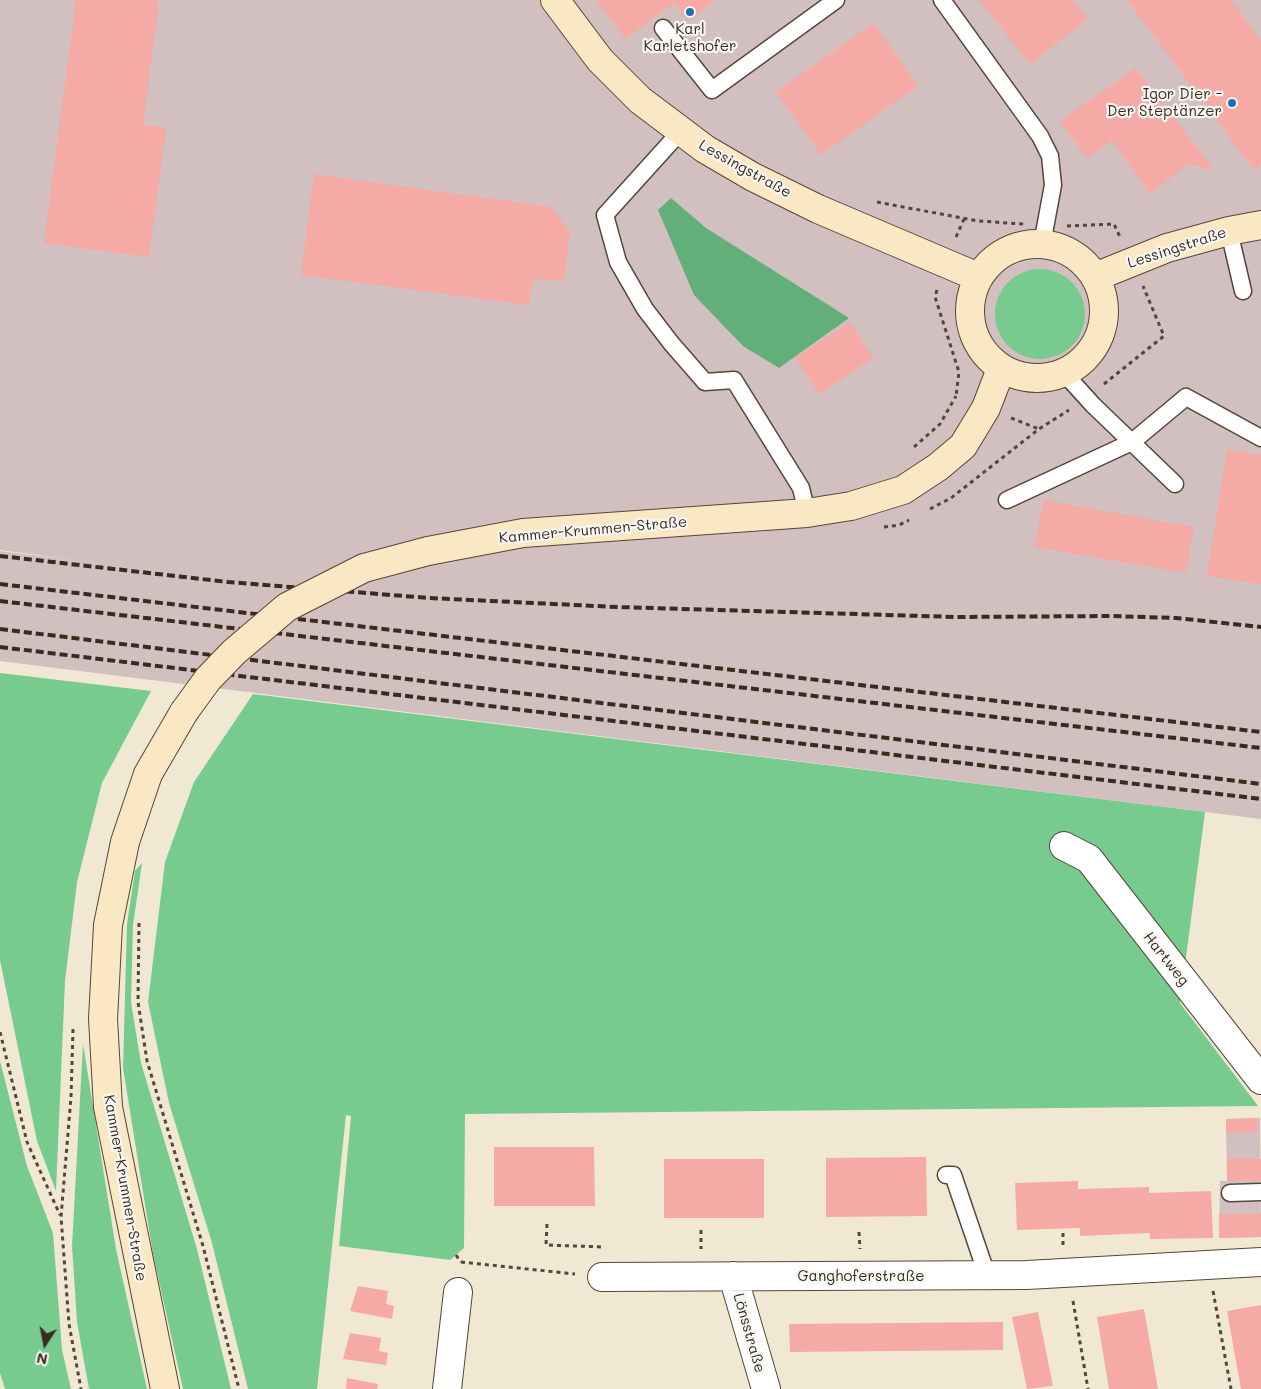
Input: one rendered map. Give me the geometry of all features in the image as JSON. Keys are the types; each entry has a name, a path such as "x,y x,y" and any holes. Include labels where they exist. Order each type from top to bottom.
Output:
{"main road":[{"name":"Lessingstraße","path":"555,0 600,60 640,100 680,132 769,185 818,209 978,276"},
{"name":"Lessingstraße","path":"1095,277 1167,248 1229,231 1261,225"},
{"path":"1042,244 1065,249 1088,267 1095,277 1102,292 1105,307 1102,330 1096,344 1081,362 1064,373 1041,378 1024,377 1001,369 990,360 974,337 969,314 971,295 978,276 995,258 1016,247 1042,244"},
{"name":"Kammer-Krummen-Straße","path":"165,1389 108,1107 103,1019 108,925 125,842 148,774 184,712 208,679 234,652 287,607 364,568 428,551 523,533 807,513 851,506 902,490 938,467 963,446 986,408 1001,369"}],"street":[{"name":"Hartweg","path":"1064,846 1089,860 1261,1080"},
{"name":"Ganghoferstraße","path":"602,1277 987,1275 1261,1262"},
{"name":"Lönsstraße","path":"733,1276 766,1389"},
{"path":"447,1389 458,1292"}],"lane":[{"path":"663,28 712,90 836,0"},
{"path":"942,0 1040,136 1050,156 1053,185 1042,244"},
{"path":"680,132 604,215 618,262 646,309 671,343 705,382 734,380 801,488 807,513"},
{"path":"1229,231 1243,291"},
{"path":"1064,373 1093,405 1175,484"},
{"path":"1007,500 1132,442 1186,397 1261,438"},
{"path":"946,1175 953,1175 987,1275"},
{"path":"1230,1193 1261,1192"}],"path":[{"path":"875,201 964,219 946,261 935,297 960,372 956,396 940,424 912,448"},
{"path":"956,396 1039,429"},
{"path":"140,916 138,1002 147,1060 203,1246 238,1389"},
{"path":"0,1032 27,1142 61,1217 69,1324 81,1389"},
{"path":"547,1224 546,1245 605,1247"},
{"path":"456,1255 462,1262 602,1277"},
{"path":"1208,1264 1231,1389"},
{"path":"1068,1272 1088,1389"}],"shaded area":[{"path":"0,0 1261,0 1261,819 0,661 0,551 83,561 0,550"},
{"path":"1260,1118 1261,1237 1219,1238 1220,1181 1227,1181 1226,1119"}],"green space":[{"path":"671,198 706,228 849,318 779,368 743,346 694,295 658,210"},
{"path":"1031,269 1049,269 1065,276 1078,289 1085,305 1085,323 1078,339 1065,352 1049,359 1031,359 1015,352 1002,339 995,323 995,305 1002,289 1015,276"},
{"path":"0,673 151,691 102,783 77,882 65,981 56,1191 37,1141 0,960"},
{"path":"253,694 1205,812 1180,1003 1258,1106 465,1114 464,1248 450,1260 339,1246 351,1116 346,1115 317,1389 248,1389 212,1243 169,1103 148,1002 165,862 194,782"},
{"path":"142,863 133,925 131,1002 141,1063 197,1249 231,1389 183,1389 153,1254 123,1068 127,924 135,871"},
{"path":"83,1044 116,1249 147,1389 89,1389 77,1322 72,1246"},
{"path":"0,1061 27,1166 53,1233 62,1350 71,1389 5,1389 0,1373"}],"building":[{"path":"76,0 159,0 143,125 166,128 149,257 44,243"},
{"path":"596,0 716,0 688,21 674,3 625,39"},
{"path":"979,0 1073,0 1088,19 1030,64"},
{"name":"Igor Dier - Der Steptänzer","path":"1127,0 1231,0 1261,41 1261,164 1254,170"},
{"path":"874,23 918,86 821,155 776,92"},
{"path":"1136,68 1214,170 1188,164 1150,194 1112,140 1087,158 1060,121"},
{"path":"314,174 551,207 570,232 564,282 533,278 529,305 301,275"},
{"path":"850,322 873,358 819,394 795,358"},
{"path":"1227,450 1261,455 1261,584 1207,576"},
{"path":"1044,500 1194,527 1186,573 1034,547"},
{"path":"1256,1118 1257,1132 1226,1132 1226,1119"},
{"path":"494,1147 594,1147 595,1206 494,1206"},
{"path":"926,1157 927,1216 826,1217 826,1158"},
{"path":"1227,1158 1261,1159 1261,1181 1227,1181"},
{"path":"664,1159 764,1159 764,1218 664,1218"},
{"path":"1078,1181 1078,1189 1149,1187 1149,1193 1211,1191 1213,1238 1150,1239 1150,1233 1080,1236 1080,1228 1017,1230 1015,1183"},
{"path":"1219,1214 1261,1214 1261,1237 1219,1238"},
{"path":"358,1286 388,1291 386,1304 394,1306 392,1319 350,1311"},
{"path":"1261,1305 1261,1389 1241,1389 1227,1311"},
{"path":"1144,1309 1158,1389 1109,1389 1097,1317"},
{"path":"1038,1312 1053,1386 1027,1389 1012,1317"},
{"path":"1003,1322 1003,1350 790,1352 789,1324"},
{"path":"350,1333 381,1338 379,1351 388,1353 386,1365 343,1359"},
{"path":"347,1378 378,1384 377,1389 346,1389"}],"railway":[{"path":"0,556 228,582 429,598 617,607 956,617 1111,616 1176,618 1261,627"},
{"path":"0,584 1261,732"},
{"path":"0,601 1261,748"},
{"path":"0,629 1261,784"},
{"path":"0,647 1261,799"}],"place":[{"name":"Karl Karletshofer","path":"690,12"},
{"name":"Igor Dier - Der Steptänzer","path":"1232,103"}]}
